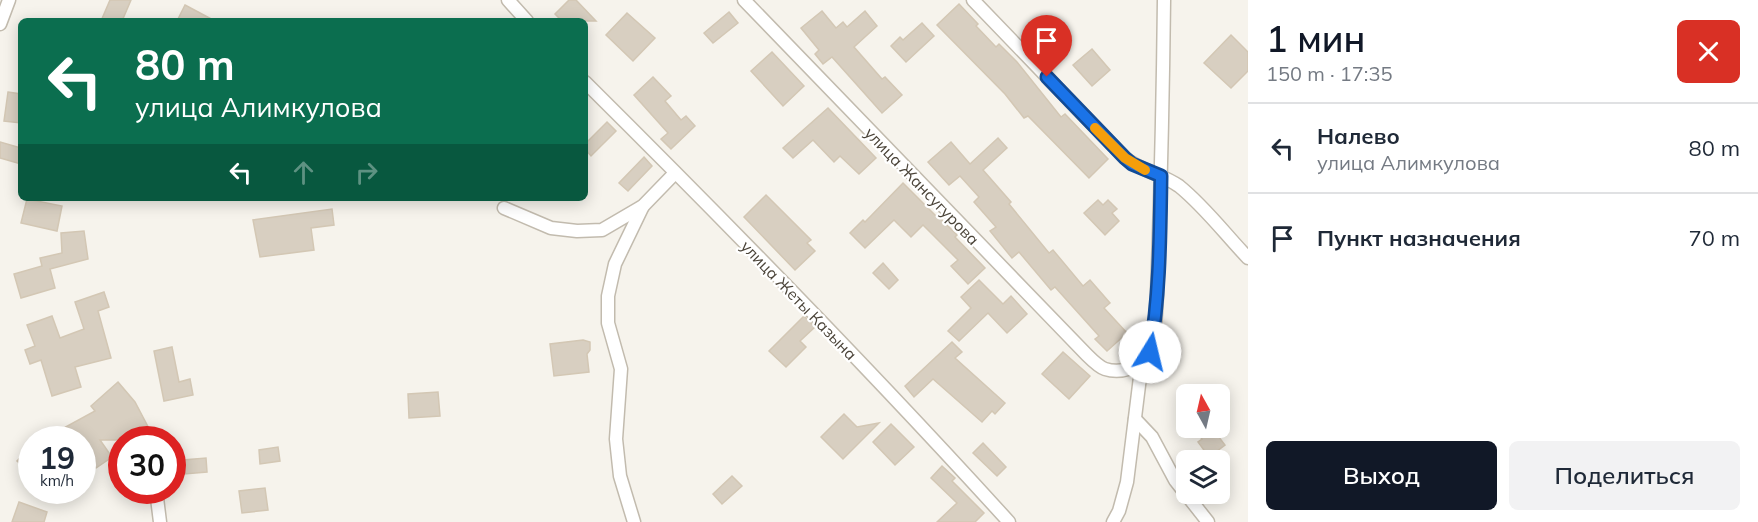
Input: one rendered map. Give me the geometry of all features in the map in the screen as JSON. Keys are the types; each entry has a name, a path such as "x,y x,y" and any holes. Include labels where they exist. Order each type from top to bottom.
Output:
{"street":[{"path":"0,24 9,0"},
{"path":"508,0 524,18"},
{"name":"улица Жансугурова","path":"744,0 1087,355 1104,369 1120,371 1132,368 1142,361"},
{"path":"973,0 1125,158 1132,164 1178,185 1199,204 1248,258"},
{"path":"1113,522 1119,511 1126,482 1142,361 1150,352 1155,320 1161,176 1164,0"},
{"name":"улица Жеты Казына","path":"588,85 948,454 1009,522"},
{"path":"504,208 551,228 577,231 602,230 643,206 675,173"},
{"path":"634,522 619,466 616,439 621,369 608,323 608,296 615,264 643,206"},
{"path":"1135,419 1152,437 1174,480 1208,522"},
{"path":"158,504 160,522"}],"building":[{"path":"110,0 131,0 123,18 102,18"},
{"path":"569,0 576,0 596,21 588,21 588,18 559,18 555,14"},
{"path":"959,4 996,47 999,44 1017,62 1061,117 1065,114 1108,159 1089,178 1028,116 1024,118 1005,94 937,25"},
{"path":"185,5 209,18 178,18"},
{"path":"822,11 836,28 843,22 847,27 865,11 877,26 854,47 882,79 885,77 902,95 882,113 832,57 823,64 815,54 819,50 801,28"},
{"path":"729,12 738,23 713,43 704,33"},
{"path":"627,13 655,38 633,61 606,35"},
{"path":"922,23 934,36 906,62 891,46 900,37 903,40"},
{"path":"1231,35 1248,52 1248,71 1231,88 1204,63"},
{"path":"1092,49 1110,70 1092,86 1073,65"},
{"path":"772,52 804,86 783,106 751,71"},
{"path":"653,77 671,96 665,101 681,120 686,116 695,126 671,149 661,139 668,133 634,95"},
{"path":"8,92 18,94 18,123 4,121"},
{"path":"828,108 876,158 859,174 840,156 834,162 813,140 793,158 783,148"},
{"path":"607,122 616,131 591,156 588,152 588,141"},
{"path":"998,138 1007,148 983,170 1011,202 1009,204 1049,253 1053,250 1083,286 1090,280 1110,303 1104,308 1127,333 1107,351 1095,339 1099,336 1055,287 1051,290 1019,252 1012,258 990,231 996,227 974,202 979,197 960,176 949,185 928,162 951,142 970,164"},
{"path":"0,142 18,147 18,163 0,158"},
{"path":"644,157 652,166 628,191 619,183"},
{"path":"903,183 957,235 955,237 985,268 968,284 951,266 958,260 923,225 911,237 894,220 865,248 850,233 863,220 865,222"},
{"path":"766,195 811,240 807,243 815,251 795,270 744,217"},
{"path":"1098,200 1103,205 1108,200 1117,209 1112,213 1119,221 1105,235 1084,213"},
{"path":"26,201 62,206 57,231 21,223"},
{"path":"332,209 334,225 311,228 314,250 260,257 253,220"},
{"path":"84,231 88,259 50,269 55,288 21,298 14,274 42,266 40,258 62,253 61,233"},
{"path":"883,263 898,280 889,289 873,273"},
{"path":"979,280 1003,304 1011,296 1027,314 1007,333 988,313 959,341 948,331 971,308 961,297"},
{"path":"104,292 109,307 98,311 111,358 75,367 81,387 52,396 41,360 30,364 25,350 35,346 27,325 52,316 60,338 84,329 75,302"},
{"path":"804,316 815,327 800,341 806,347 786,367 769,351"},
{"path":"583,340 590,342 590,350 587,354 589,372 554,376 550,344"},
{"path":"952,342 962,352 955,358 1005,403 995,414 992,411 982,422 933,379 914,397 905,386"},
{"path":"172,347 179,382 190,379 193,395 164,401 154,351"},
{"path":"1063,352 1090,376 1069,399 1042,374"},
{"path":"118,382 135,402 148,426 108,426 108,440 100,440 108,451 108,460 96,468 96,426 67,426 95,411 91,406"},
{"path":"438,392 440,416 409,418 408,394"},
{"path":"844,414 857,427 879,423 843,459 821,437"},
{"path":"891,424 914,447 895,465 873,442"},
{"path":"1220,438 1225,445 1218,450 1204,450 1198,442 1202,439"},
{"path":"983,443 1006,467 997,476 973,453"},
{"path":"278,447 280,461 260,464 259,450"},
{"path":"206,458 207,472 186,474 186,460"},
{"path":"942,466 955,478 952,481 984,513 975,522 937,522 957,503 931,478"},
{"path":"732,476 742,486 722,504 713,494"},
{"path":"265,488 268,510 242,513 239,491"},
{"path":"18,504 47,512 44,522 12,522"}],"slow traffic":[{"path":"1095,128 1132,164 1145,170"}],"route":[{"path":"1047,77 1125,158 1132,164 1161,176 1158,285 1150,352"}]}
